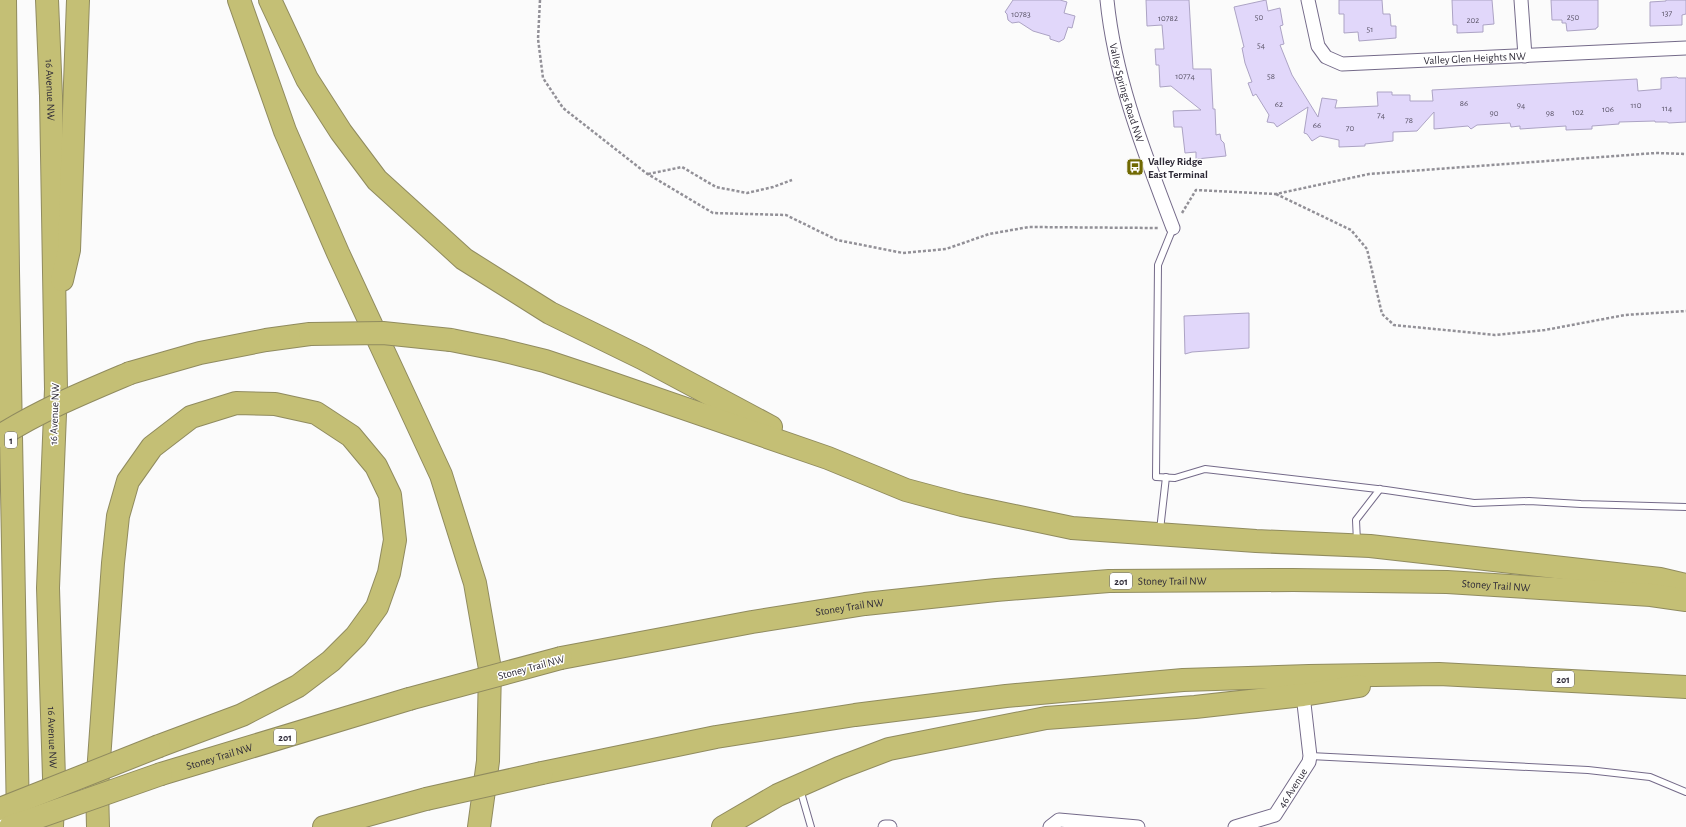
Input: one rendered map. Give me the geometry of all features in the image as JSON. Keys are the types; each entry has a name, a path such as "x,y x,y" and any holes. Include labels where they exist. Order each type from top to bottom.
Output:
{"highway":[{"name":"1","path":"5,0 8,278 18,827"},
{"name":"16 Avenue NW","path":"46,822 54,778 48,588 56,389 51,96 47,0"},
{"path":"55,306 69,250 78,0"},
{"path":"239,0 285,131 338,253 441,475 475,582 490,670 488,760 478,827"},
{"path":"270,0 307,79 341,132 377,180 464,259 550,313 642,358 828,458"},
{"path":"0,436 22,422 68,398 130,373 200,353 266,340 310,334 383,333 451,340 545,361 828,458 906,490 962,505 1072,528 1159,535 1357,545 1660,579 1686,585"},
{"path":"0,809 159,746 242,715 298,686 331,661 356,636 377,607 389,573 395,540 390,495 376,466 351,436 316,413 275,404 236,403 191,417 152,447 128,481 118,516 113,562 96,788 98,827"},
{"name":"Stoney Trail NW","path":"46,822 161,774 409,699 561,658 752,622 865,604 996,590 1109,581 1293,580 1447,582 1652,595 1686,600"},
{"path":"723,827 778,795 839,768 889,749 1046,718 1195,707 1303,695 1440,674"},
{"name":"201","path":"324,827 426,799 542,772 716,737 855,715 1006,696 1183,680 1440,674 1686,687"},
{"name":"201","path":"10,827 46,822"}],"street":[{"name":"Valley Springs Road NW","path":"1107,0 1114,47 1125,95 1145,154 1173,228"},
{"name":"Valley Glen Heights NW","path":"1308,0 1318,46 1326,57 1342,64 1686,48"},
{"path":"1522,0 1525,56"},
{"name":"46 Avenue","path":"1235,827 1275,815 1309,762 1310,756 1303,695"},
{"path":"1050,827 1059,820 1138,827"},
{"path":"885,827 890,827"}],"lane":[{"path":"1173,228 1158,266 1156,476 1175,478 1205,469 1380,490 1474,504 1529,501 1581,504 1686,506"},
{"path":"1159,535 1166,477"},
{"path":"1357,545 1356,520 1380,490"},
{"path":"1310,756 1588,770 1650,777 1686,792"},
{"path":"799,786 811,827"}],"path":[{"path":"540,0 538,38 543,78 563,108 648,174 713,214 786,215 837,240 903,253 946,249 989,234 1028,227 1173,228 1196,190 1276,194 1369,174 1656,153 1686,154"},
{"path":"648,174 682,167 716,187 747,193 773,187 792,180"},
{"path":"1276,194 1351,230 1367,249 1382,314 1394,325 1495,335 1545,330 1625,315 1686,311"}],"building":[{"path":"1013,0 1060,0 1067,2 1064,13 1075,16 1072,28 1068,27 1064,39 1059,42 1050,39 1050,36 1033,31 1019,22 1012,23 1008,20 1005,12"},
{"path":"1146,0 1189,0 1193,69 1211,69 1216,135 1220,134 1221,140 1224,143 1226,156 1196,159 1196,152 1185,153 1182,127 1174,127 1173,111 1201,110 1171,86 1160,87 1159,65 1156,65 1155,49 1164,49 1162,25 1147,26"},
{"path":"1266,0 1268,11 1280,8 1283,25 1280,26 1284,44 1280,45 1292,75 1318,117 1322,98 1337,100 1335,108 1378,106 1377,92 1392,92 1392,95 1410,95 1410,101 1433,101 1432,90 1637,79 1638,91 1661,89 1661,78 1677,77 1686,78 1686,122 1619,122 1619,124 1592,126 1592,129 1566,130 1566,126 1520,129 1520,126 1511,127 1510,123 1477,125 1471,129 1468,126 1434,129 1434,112 1417,131 1393,132 1393,141 1365,144 1365,146 1339,147 1339,140 1320,136 1312,141 1307,134 1304,133 1308,107 1277,127 1274,123 1267,122 1269,115 1256,94 1253,96 1248,83 1252,82 1245,63 1242,48 1244,47 1234,7"},
{"path":"1339,0 1382,0 1383,14 1390,14 1391,26 1396,26 1396,38 1359,41 1358,32 1344,33 1344,14 1339,14"},
{"path":"1452,0 1492,0 1494,24 1483,25 1483,32 1457,33 1457,25 1453,25"},
{"path":"1551,0 1598,0 1598,27 1596,29 1567,31 1566,23 1562,23 1562,20 1552,20"},
{"path":"1686,0 1686,14 1682,15 1682,25 1650,26 1650,2"},
{"path":"1249,313 1249,348 1192,352 1185,354 1184,316"}],"place":[{"name":"Valley Ridge East Terminal","path":"1135,167"}]}
